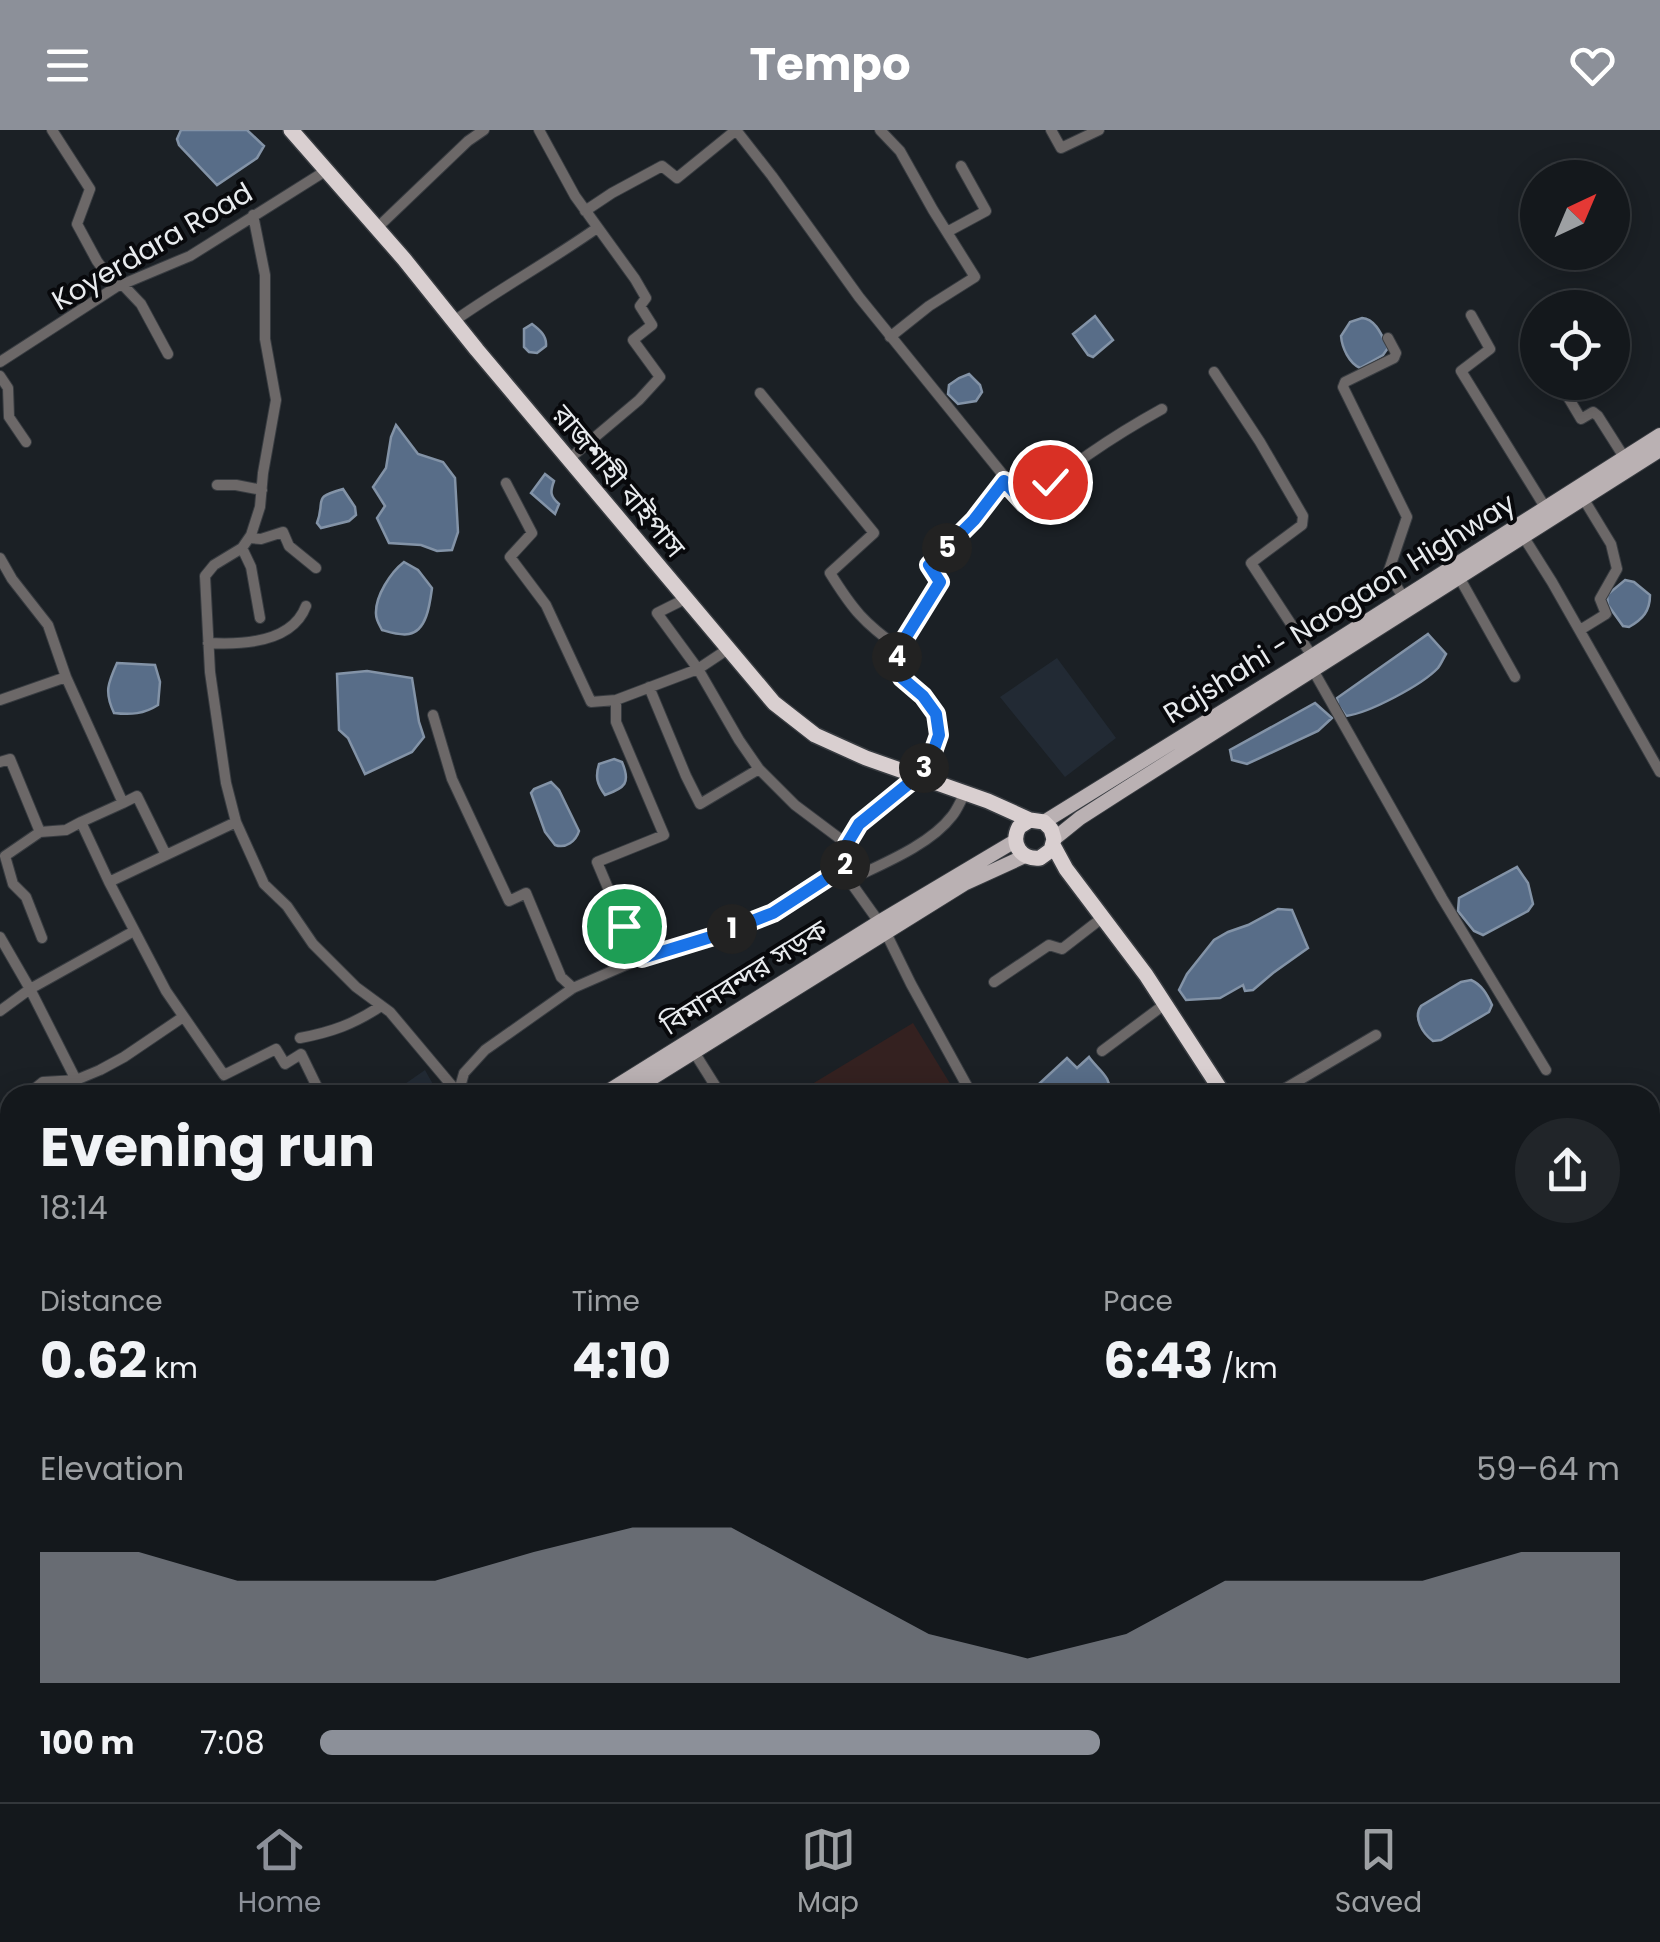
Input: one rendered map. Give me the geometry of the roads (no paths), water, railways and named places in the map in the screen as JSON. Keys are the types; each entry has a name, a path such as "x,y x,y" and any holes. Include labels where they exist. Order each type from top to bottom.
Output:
{"highway":[{"name":"রাজশাহী বাইপাস","path":"291,130 774,703 816,736 963,794"},
{"path":"963,794 1051,829 1054,842 1084,896"},
{"path":"963,794 996,814 1016,837"},
{"path":"1037,821 1019,827 1018,850 1058,872 1084,896 1146,975 1218,1085"},
{"path":"1029,857 1047,854 1054,842"}],"main road":[{"name":"Rajshahi - Naogaon Highway","path":"1054,842 1108,800 1545,507 1660,435"},
{"name":"Rajshahi - Naogaon Highway","path":"1407,603 1459,577 1660,450"},
{"name":"Rajshahi - Naogaon Highway","path":"1037,821 1312,663"},
{"name":"বিমানবন্দর সড়ক","path":"641,1085 1016,837"},
{"name":"বিমানবন্দর সড়ক","path":"619,1085 882,928 964,884 1029,857"}],"street":[{"path":"52,130 90,189 77,224 96,261 140,304 168,354"},
{"path":"377,228 484,130"},
{"path":"539,130 574,196 646,298 640,306 652,325 633,340 660,378 569,459"},
{"path":"585,211 662,166 678,178 736,130 890,337 1025,504 1050,482 1162,409"},
{"path":"880,130 900,150 975,277 890,337"},
{"path":"1051,130 1061,148 1098,130"},
{"path":"947,232 986,211 961,166"},
{"name":"Koyerdara Road","path":"0,362 119,285 190,256 327,170"},
{"path":"253,215 264,275 265,339 276,390 260,507 245,543 260,618"},
{"path":"454,322 597,228"},
{"path":"1470,315 1490,349 1461,371 1545,507"},
{"path":"1388,338 1396,353 1394,358 1345,382 1343,387 1407,518 1388,573 1407,603"},
{"path":"1214,372 1303,516 1302,525 1251,564 1312,663 1442,898 1546,1070"},
{"path":"0,376 8,388 9,417 26,442"},
{"path":"760,393 874,533 830,574 851,608 899,648"},
{"path":"1570,400 1581,419 1593,412 1598,416 1624,458"},
{"path":"967,1085 882,928 844,867 847,844 859,824 918,776 933,752 939,735 936,714 902,678 895,665 899,648 940,582 929,565 974,520 1004,481"},
{"path":"506,483 532,532 510,556 546,604 591,702 616,700 698,668 728,649"},
{"path":"217,486 262,490"},
{"path":"1580,630 1606,614 1600,598 1616,569 1611,544 1583,498"},
{"path":"316,568 288,546 283,532 245,543 205,576 210,672 226,783 236,822 264,884 287,906 313,944 356,987 390,1012 451,1085"},
{"path":"1523,536 1660,772"},
{"path":"0,558 12,580 48,625 66,677 123,803"},
{"path":"1459,577 1514,677"},
{"path":"685,599 657,613 698,668 730,726 759,769 794,805 847,844"},
{"path":"208,643 239,644 279,634 300,620 306,606"},
{"path":"0,700 66,677"},
{"path":"649,687 700,804 759,769"},
{"path":"616,700 616,722 664,835 597,862 642,958"},
{"path":"433,716 452,780 509,901 526,893 560,977 573,988"},
{"path":"0,762 10,759 40,832"},
{"path":"849,880 938,830 953,815 963,794"},
{"path":"42,938 26,896 14,884 5,856 40,832 66,830 138,796 166,855"},
{"path":"81,822 161,982 224,1075 276,1049 285,1064 301,1054 317,1085"},
{"path":"109,882 236,822"},
{"path":"460,1085 464,1072 485,1050 573,988 642,958 773,913 844,867"},
{"path":"994,982 1049,945 1062,949 1102,918"},
{"path":"0,1011 30,989 134,931"},
{"path":"0,937 76,1080"},
{"path":"1102,1051 1165,1004"},
{"path":"300,1038 358,1022 381,1006"},
{"path":"39,1085 76,1080 124,1057 182,1017"},
{"path":"1291,1085 1376,1035"},
{"path":"694,1052 715,1085"}],"water":[{"path":"181,130 247,130 264,146 257,158 217,185 179,145"},
{"path":"1095,316 1113,340 1093,357 1073,334"},
{"path":"1362,318 1375,325 1388,348 1360,368 1347,355 1341,336 1350,322"},
{"path":"532,324 546,342 537,353 524,347 524,329"},
{"path":"969,374 982,392 976,401 958,404 948,394 949,385"},
{"path":"396,425 418,454 443,462 455,478 458,532 452,550 389,543 377,518 385,506 373,487 386,468"},
{"path":"545,474 554,481 552,494 559,504 555,514 531,493"},
{"path":"343,489 356,515 349,521 321,528 317,523 321,500"},
{"path":"404,562 418,570 432,588 424,622 409,634 382,630 376,614 385,585"},
{"path":"1625,580 1650,595 1645,614 1629,627 1623,626 1608,605 1607,595"},
{"path":"1428,634 1446,654 1438,668 1395,697 1346,716 1337,698"},
{"path":"117,663 155,665 160,682 158,705 137,713 114,713 108,688"},
{"path":"367,671 412,678 424,737 412,752 365,774 348,738 339,730 337,674"},
{"path":"1315,703 1332,718 1318,731 1247,764 1232,760 1230,750"},
{"path":"614,759 622,762 626,780 622,787 605,795 598,780 599,764"},
{"path":"551,782 579,831 573,841 563,846 555,845 545,832 531,793"},
{"path":"1517,867 1528,883 1533,904 1528,911 1483,935 1474,931 1458,911 1459,898"},
{"path":"1278,909 1292,910 1308,948 1253,990 1245,991 1243,985 1220,998 1186,1000 1179,990 1214,940"},
{"path":"1471,980 1488,997 1492,1005 1489,1012 1433,1041 1420,1025 1421,1006"},
{"path":"1089,1057 1109,1085 1038,1085 1067,1058 1077,1068"}]}
